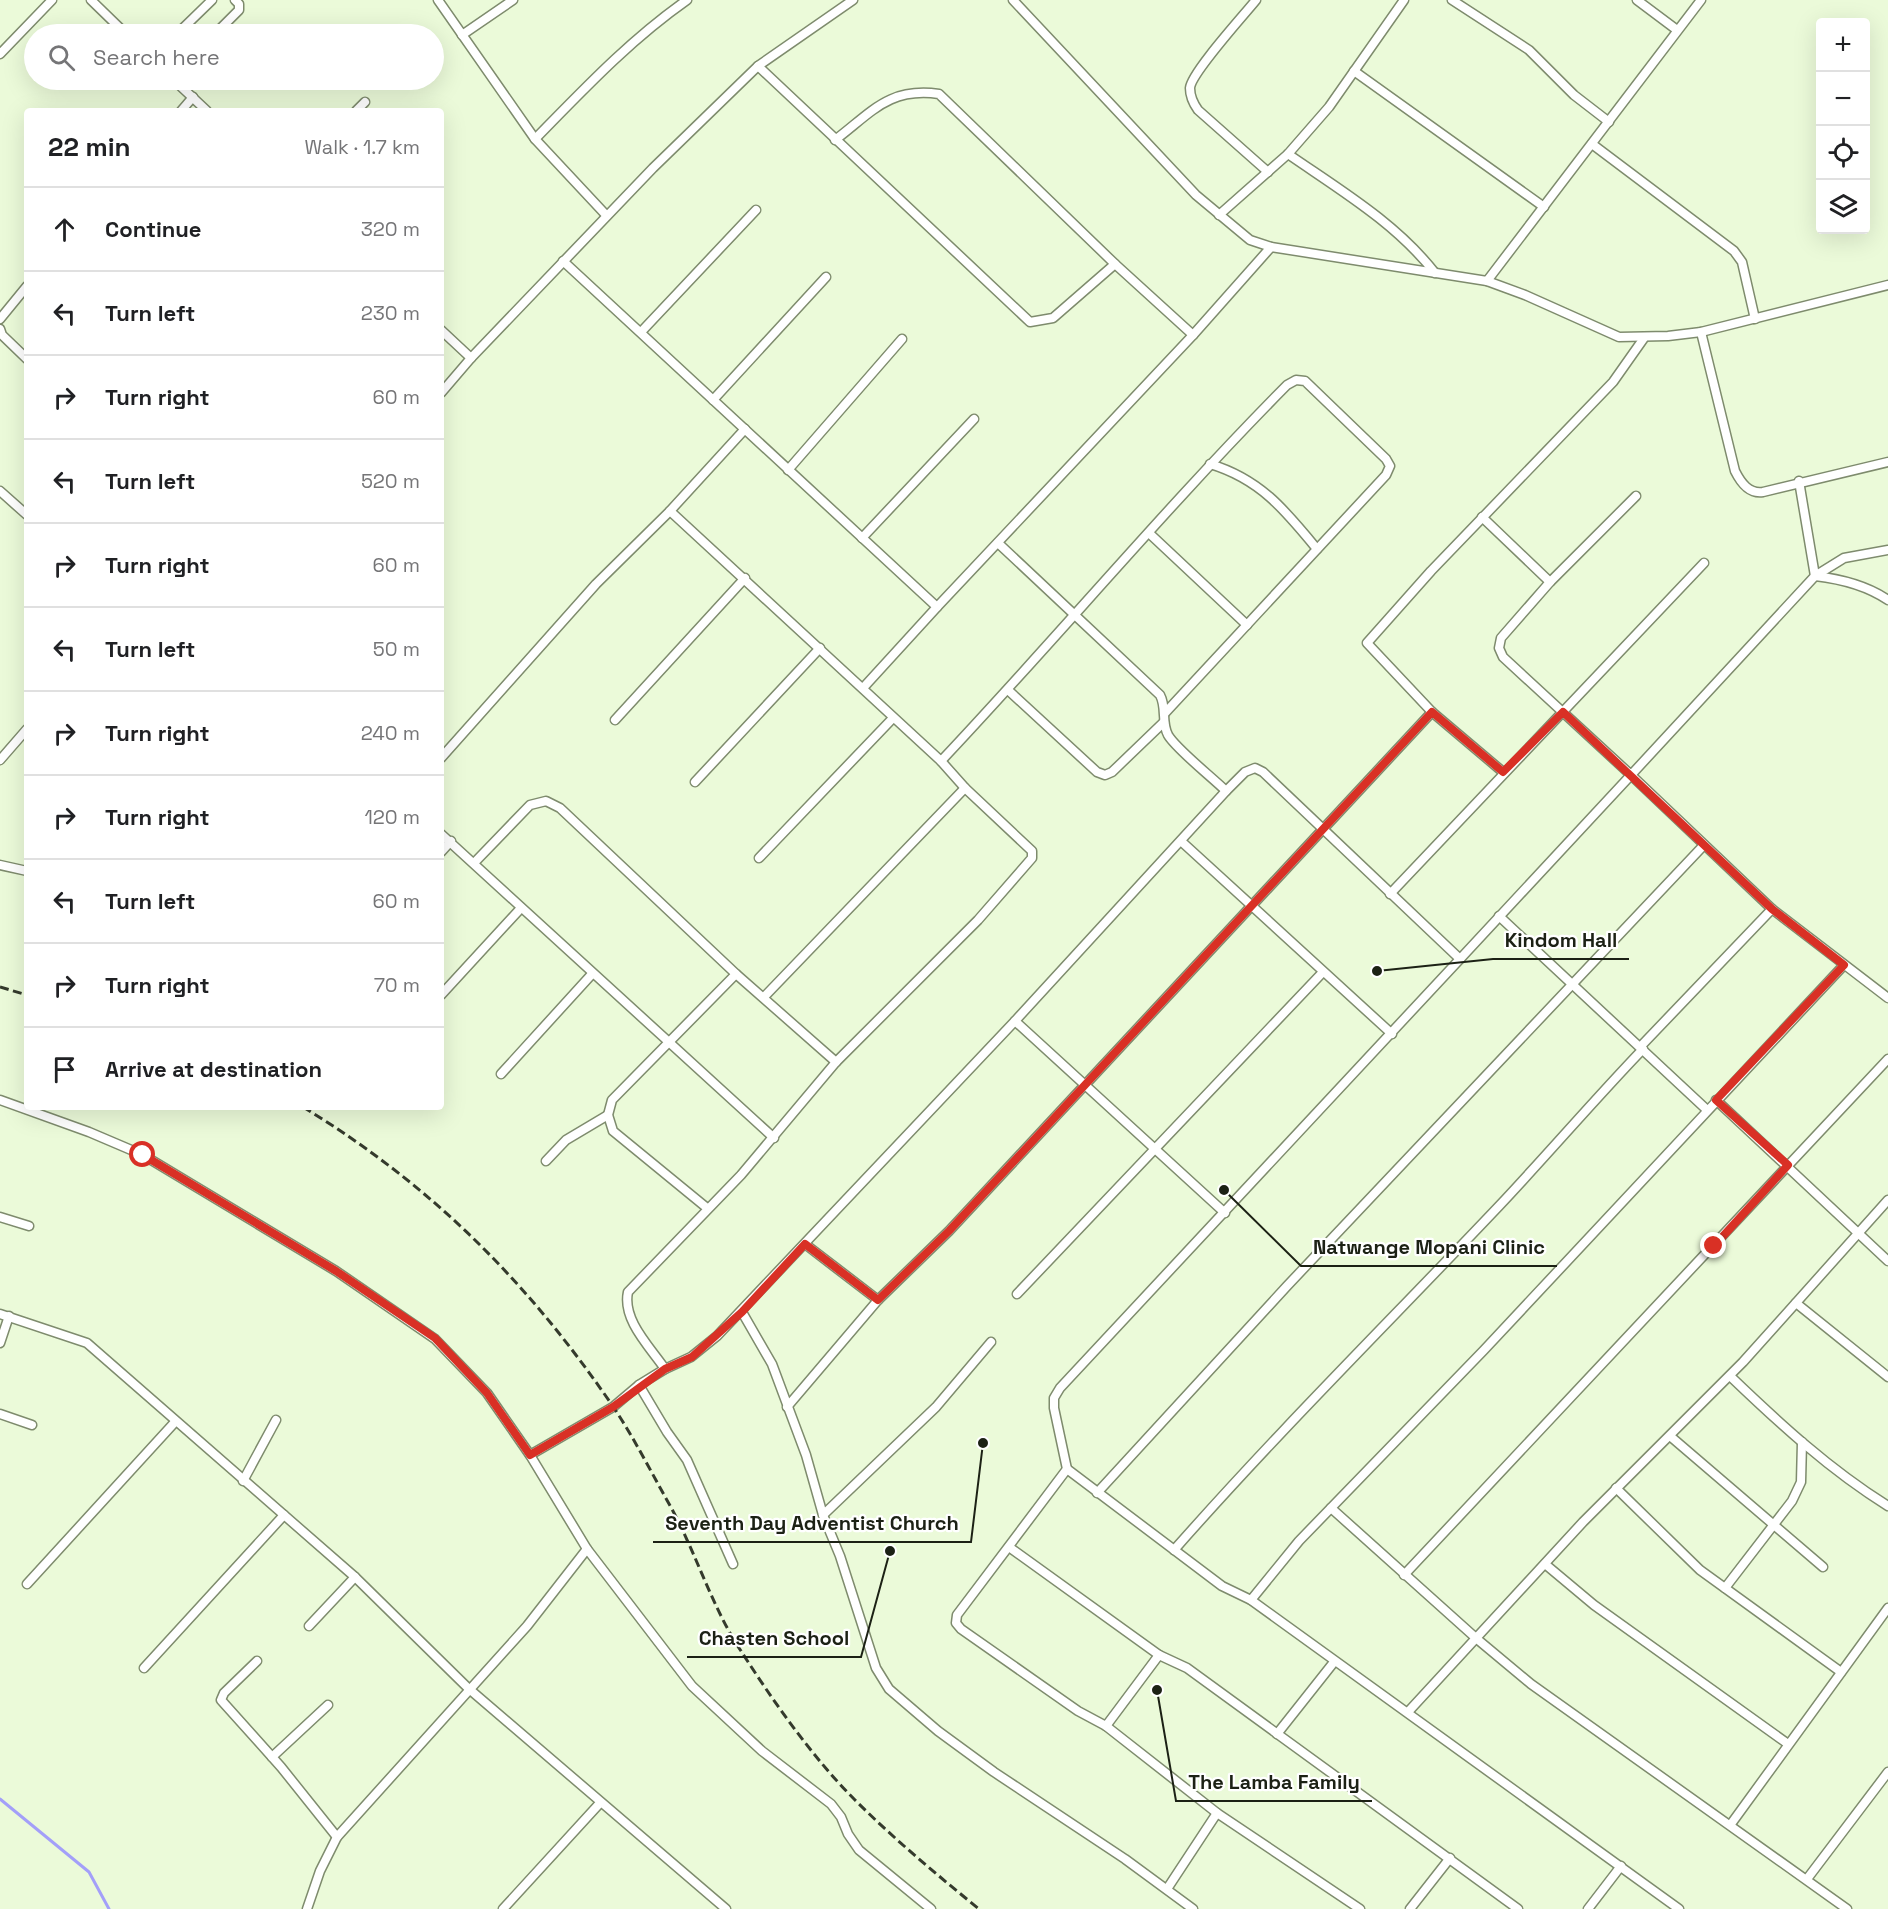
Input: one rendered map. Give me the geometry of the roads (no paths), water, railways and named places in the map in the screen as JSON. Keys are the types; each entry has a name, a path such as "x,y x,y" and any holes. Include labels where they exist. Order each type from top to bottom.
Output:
{"street":[{"path":"29,24 52,0"},
{"path":"91,0 116,24"},
{"path":"187,24 212,0"},
{"path":"226,24 239,10 239,4 235,0"},
{"path":"438,0 535,139 606,215"},
{"path":"462,35 513,0"},
{"path":"535,139 611,61 654,23 687,0"},
{"path":"444,390 606,215 758,66 853,0"},
{"path":"1013,0 1196,195 1250,240 1271,247 1486,281 1525,295 1619,338 1644,338 1701,332 1888,285"},
{"path":"1256,0 1204,63 1190,85 1191,100 1198,110 1268,172"},
{"path":"1219,215 1288,154 1329,107 1404,0"},
{"path":"1452,0 1529,50 1574,96 1609,122"},
{"path":"1637,0 1677,30"},
{"path":"1486,281 1701,0"},
{"path":"0,54 24,29"},
{"path":"758,66 1030,322 1053,318 1114,264"},
{"path":"1354,70 1544,207"},
{"path":"185,90 204,108"},
{"path":"835,140 895,95 919,91 939,94 1114,264 1193,335"},
{"path":"184,108 193,98"},
{"path":"359,108 365,102"},
{"path":"1592,144 1734,251 1742,262 1755,319"},
{"path":"1288,154 1368,209 1421,256 1435,273"},
{"path":"641,332 756,210"},
{"path":"863,688 1193,335 1271,247"},
{"path":"563,261 937,607"},
{"path":"713,400 826,277"},
{"path":"0,319 24,290"},
{"path":"0,329 2,335 24,356"},
{"path":"1701,332 1735,471 1740,482 1756,493 1799,481 1888,462"},
{"path":"444,333 471,358"},
{"path":"1503,772 1432,712 1366,643 1482,517 1613,382 1644,338"},
{"path":"788,470 902,339"},
{"path":"941,761 1008,690 1032,659 1150,534 1210,464 1287,385 1296,380 1305,381 1390,466 1386,475 1112,772 1105,775 1097,772 1008,690"},
{"path":"862,538 974,419"},
{"path":"444,755 596,584 670,511 745,429"},
{"path":"1210,464 1246,477 1286,513 1317,549"},
{"path":"1799,481 1815,576"},
{"path":"0,491 24,512"},
{"path":"1636,496 1551,582 1501,638 1498,648 1503,657 1772,909 1888,998"},
{"path":"665,1369 630,1319 626,1302 628,1293 774,1138 837,1062 978,920 1032,858 1032,851 1028,844 965,788 941,761 745,578 670,511"},
{"path":"1482,517 1551,582"},
{"path":"1150,534 1247,625"},
{"path":"998,543 1160,695 1165,704 1164,717 1168,736 1226,791"},
{"path":"1679,1909 1251,1600 1222,1586 1067,1469 1053,1408 1054,1398 1060,1388 1392,1034 1815,576 1844,558 1888,550"},
{"path":"1390,894 1503,772 1704,563"},
{"path":"1815,576 1841,579 1877,592 1888,600"},
{"path":"615,720 745,578"},
{"path":"695,782 820,648"},
{"path":"787,1407 878,1300 949,1231 1432,712"},
{"path":"759,858 893,718"},
{"path":"0,760 24,732"},
{"path":"530,1455 613,1407 639,1385 665,1369 692,1357 742,1312 1245,772 1255,768 1263,772 1460,959"},
{"path":"764,997 965,788"},
{"path":"474,863 530,805 546,801 560,808 736,974 837,1062"},
{"path":"444,836 592,974 774,1138"},
{"path":"444,849 451,841"},
{"path":"1182,842 1392,1034"},
{"path":"1097,1493 1570,984 1704,845"},
{"path":"0,865 24,870"},
{"path":"444,992 522,908"},
{"path":"1174,1550 1772,909"},
{"path":"1499,916 1706,1109"},
{"path":"1251,1600 1299,1541 1484,1350 1706,1109 1844,965"},
{"path":"1017,1294 1323,972"},
{"path":"501,1074 592,974"},
{"path":"707,1208 613,1131 608,1115 612,1100 736,974"},
{"path":"1015,1021 1225,1213"},
{"path":"1404,1575 1888,1059"},
{"path":"0,1100 24,1109"},
{"path":"1716,1100 1859,1231 1888,1261"},
{"path":"28,1110 143,1155 377,1297 435,1338 487,1393 530,1455 587,1549 692,1686 762,1751 831,1804 841,1816 848,1834 859,1850 932,1909"},
{"path":"546,1161 566,1140 608,1115"},
{"path":"1408,1712 1616,1488 1730,1376 1888,1200"},
{"path":"0,1217 29,1226"},
{"path":"805,1244 878,1300"},
{"path":"1796,1303 1888,1377"},
{"path":"742,1312 772,1364 806,1455 823,1515 840,1556 876,1668 889,1689 938,1731 994,1772 1193,1909"},
{"path":"0,1314 87,1343 355,1577 468,1688 726,1909"},
{"path":"0,1343 9,1316"},
{"path":"823,1515 936,1407 991,1342"},
{"path":"1730,1376 1775,1420 1856,1486 1888,1506"},
{"path":"639,1385 687,1460 733,1564"},
{"path":"0,1414 32,1425"},
{"path":"243,1481 276,1420"},
{"path":"27,1584 175,1422"},
{"path":"1670,1436 1823,1567"},
{"path":"1725,1588 1792,1501 1801,1482 1802,1442"},
{"path":"1067,1469 957,1615 956,1623 1078,1711 1106,1726 1217,1813 1360,1909"},
{"path":"1616,1488 1700,1570 1841,1672"},
{"path":"1330,1508 1477,1639 1532,1684 1847,1909"},
{"path":"144,1668 284,1515"},
{"path":"1009,1546 1159,1655 1187,1668 1518,1909"},
{"path":"307,1909 320,1871 337,1838 468,1688 527,1626 587,1549"},
{"path":"1545,1564 1594,1605 1788,1744"},
{"path":"309,1626 355,1577"},
{"path":"1731,1824 1888,1608"},
{"path":"1106,1726 1159,1655"},
{"path":"257,1661 225,1693 221,1700 272,1756 337,1838"},
{"path":"1277,1734 1334,1662"},
{"path":"272,1756 328,1705"},
{"path":"1807,1879 1888,1772"},
{"path":"503,1909 600,1803"},
{"path":"1167,1890 1217,1813"},
{"path":"1410,1909 1450,1858"},
{"path":"1588,1909 1621,1866"}],"waterway":[{"path":"0,1799 89,1872 109,1909"}],"railway":[{"path":"0,987 24,994"},
{"path":"308,1110 350,1137 435,1203 474,1239 546,1317 580,1360 627,1429 678,1520 730,1634 794,1729 839,1784 916,1856 979,1909"}],"place":[{"name":"Kindom Hall","path":"1377,971"},
{"name":"Natwange Mopani Clinic","path":"1224,1190"},
{"name":"Seventh Day Adventist Church","path":"983,1443"},
{"name":"Chasten School","path":"890,1551"},
{"name":"The Lamba Family","path":"1157,1690"}]}
